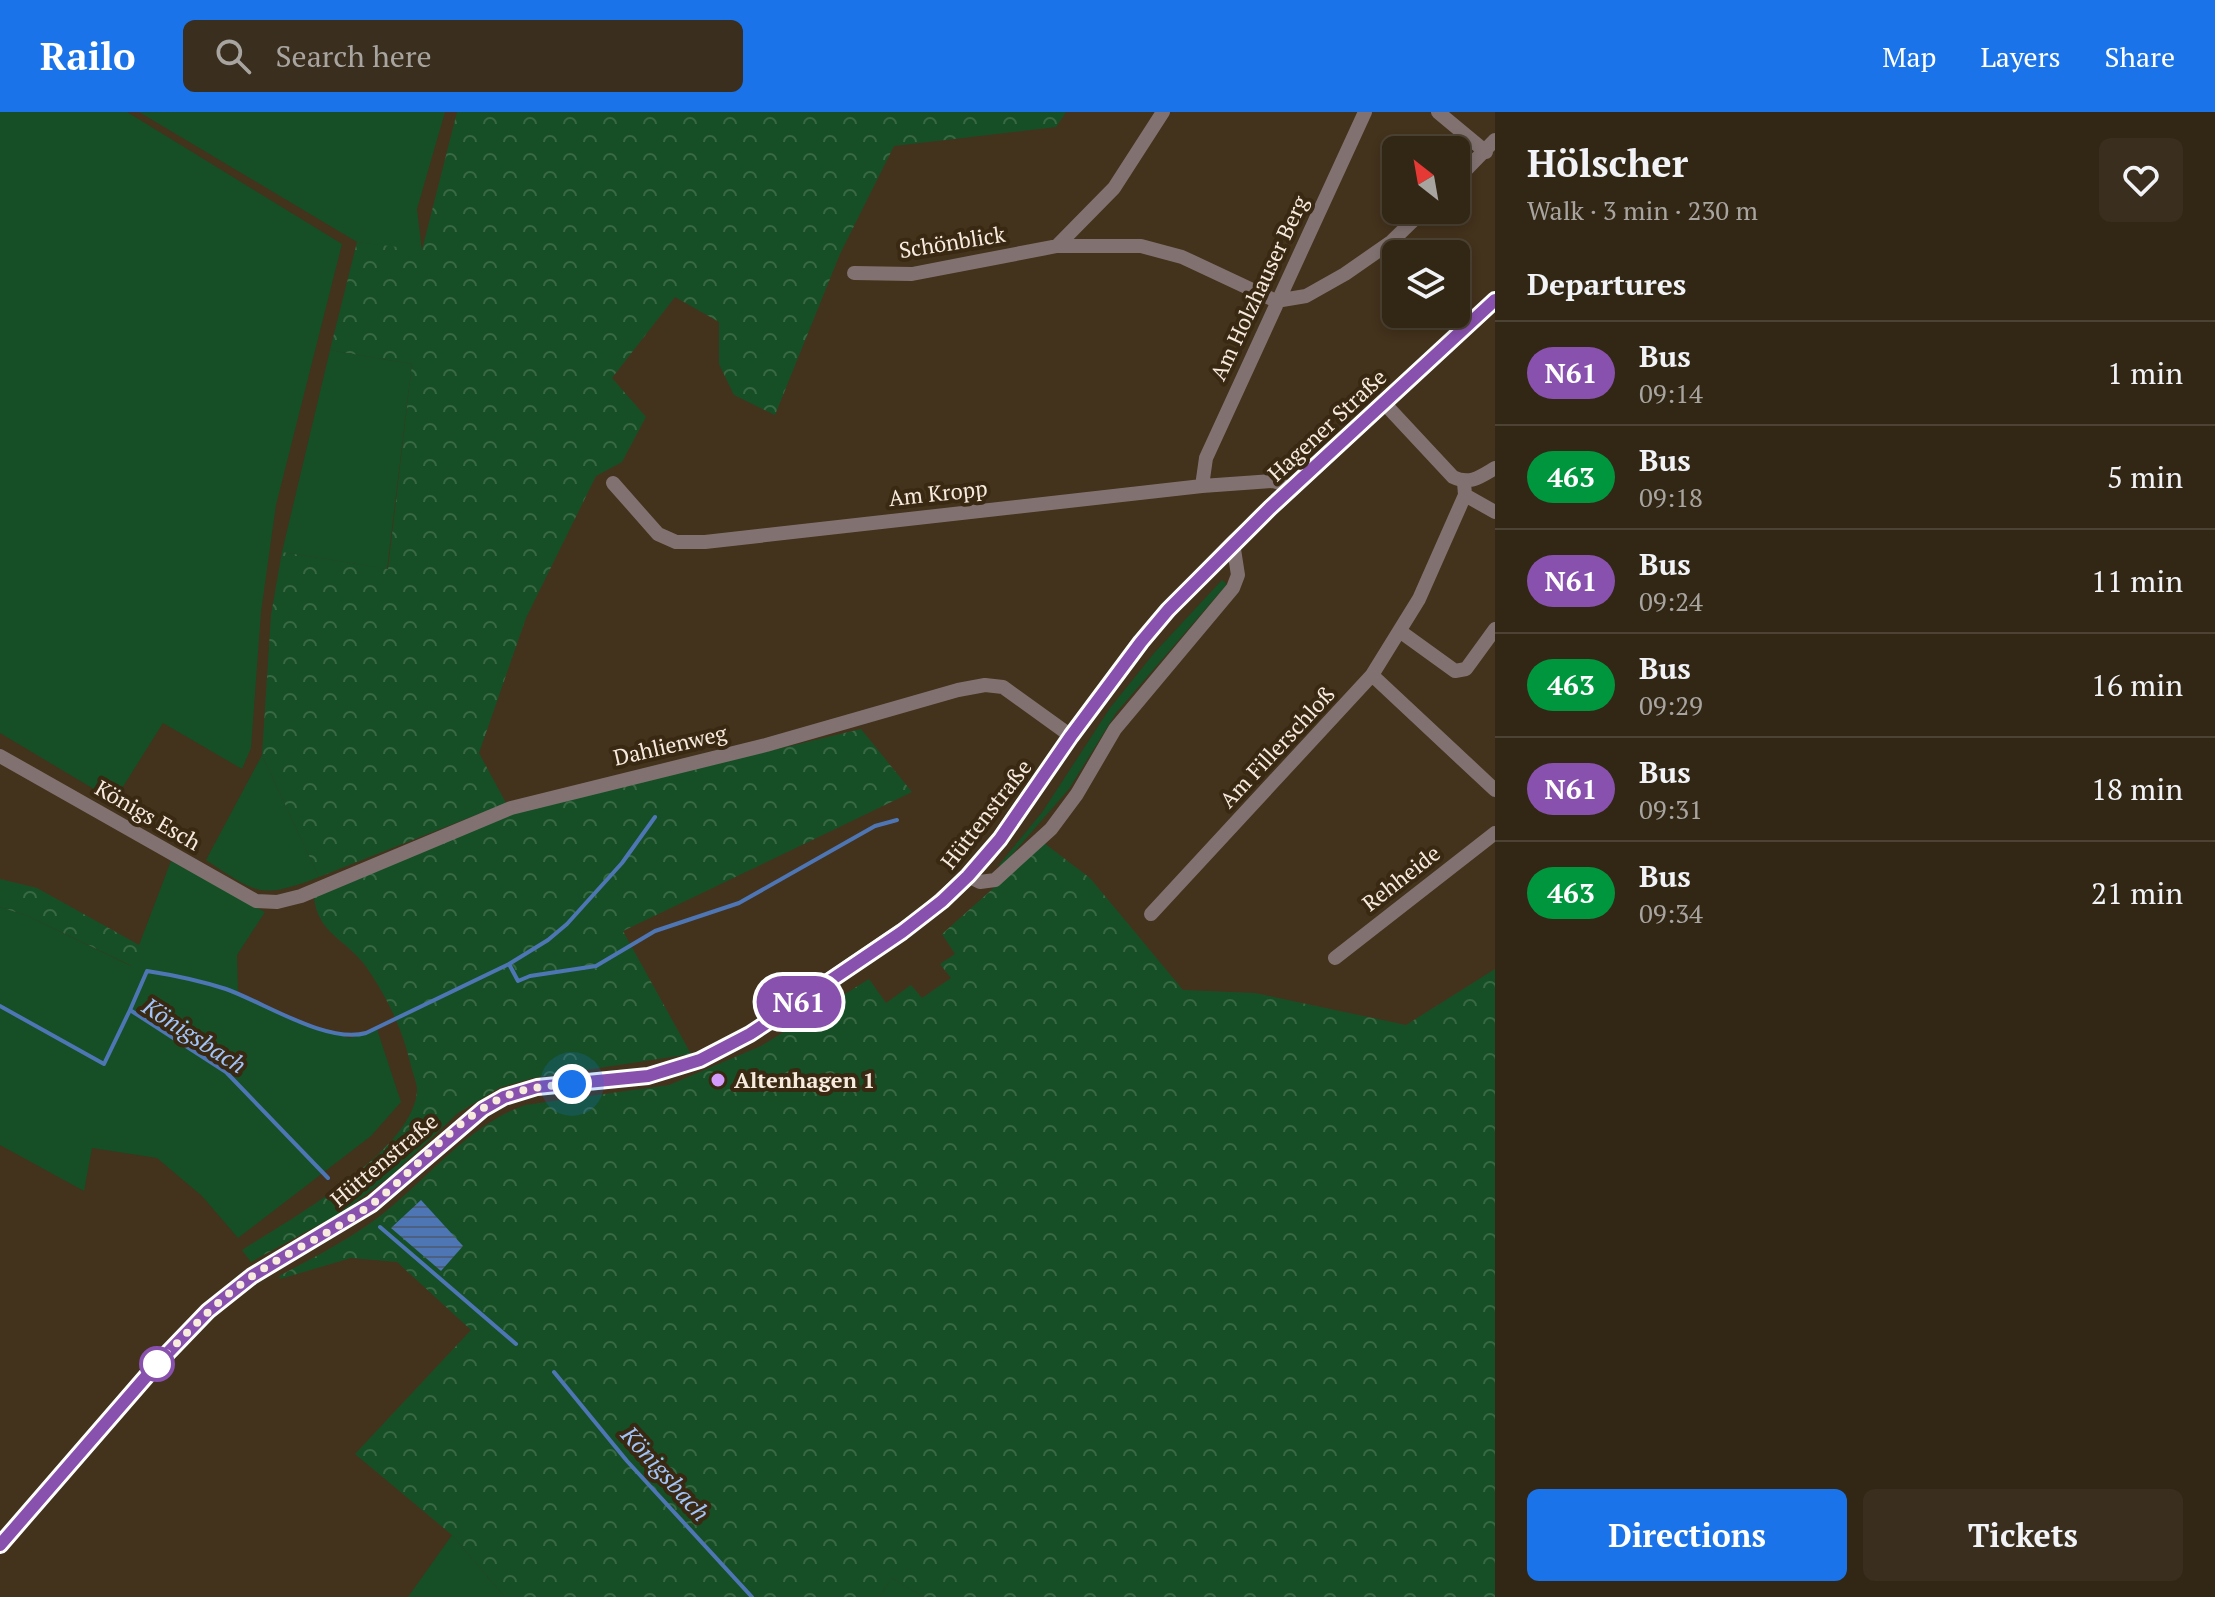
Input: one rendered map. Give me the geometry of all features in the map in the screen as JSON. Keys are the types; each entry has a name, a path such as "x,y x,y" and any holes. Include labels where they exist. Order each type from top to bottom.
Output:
{"main road":[{"name":"Hagener Straße","path":"1071,736 1141,642 1233,543 1495,300"},
{"name":"Hüttenstraße","path":"0,1545 157,1364 208,1311 252,1276 372,1204 483,1109 504,1097 537,1087 648,1076 687,1065 750,1034 892,939 942,901 1000,839 1071,736"}],"street":[{"path":"1057,246 1114,188 1163,112"},
{"name":"Am Holzhauser Berg","path":"1202,486 1206,458 1365,112"},
{"path":"1438,112 1490,146 1470,166"},
{"path":"1276,301 1306,296 1345,274 1391,242 1410,224"},
{"name":"Schönblick","path":"854,273 912,274 1057,246 1141,246 1182,257 1276,301"},
{"path":"1384,403 1465,489 1495,512"},
{"path":"1465,489 1495,468"},
{"name":"Am Kropp","path":"613,483 658,534 676,542 705,542 1202,486 1273,481 1288,491"},
{"name":"Am Fillerschloß","path":"1151,914 1372,675 1419,599 1465,489"},
{"path":"968,876 980,882 995,880 1051,829 1077,794 1115,729 1233,588 1238,575 1233,543"},
{"path":"1401,632 1455,671 1466,669 1495,629"},
{"path":"1372,675 1495,790"},
{"name":"Dahlienweg","path":"277,902 301,896 511,808 766,745 958,690 985,685 1003,687 1071,736"},
{"name":"Königs Esch","path":"0,756 256,901 277,902"},
{"name":"Rehheide","path":"1335,958 1495,833"}],"green space":[{"path":"0,112 127,112 342,244 276,505 261,612 251,748 242,769 163,723 114,801 0,733"},
{"path":"139,112 445,112 417,209 422,251 357,242"},
{"path":"457,112 1066,112 1056,127 894,146 840,254 775,415 734,395 719,364 719,322 675,297 612,378 646,417 622,462 596,476 526,618 479,753 506,803 319,877 262,755 271,615 282,552 388,569 412,364 330,350 357,242 422,250"},
{"path":"330,350 412,364 387,569 282,552"},
{"path":"1222,580 1227,584 1116,713 1069,789 1003,865 998,866 1043,811 1110,708 1155,652"},
{"path":"861,729 912,792 623,931 691,1054 533,1078 499,1088 458,1113 392,1175 344,1211 251,1262 242,1250 317,1202 373,1159 411,1113 417,1090 399,1027 388,1003 359,958 327,929 314,897 503,815"},
{"path":"262,755 319,877 283,889 259,890 248,886 206,860"},
{"path":"1044,843 1090,878 1183,990 1255,993 1406,1025 1495,969 1495,1597 924,1597 892,1578 879,1597 505,1597 452,1535 355,1454 471,1330 397,1262 351,1258 280,1279 279,1276 372,1222 468,1138 525,1105 669,1085 761,1046 869,979 886,1003 911,985 922,998 951,978 940,964 955,954 942,934"},
{"path":"171,861 265,912 237,955 238,994 316,1029 350,1038 377,1029 401,1102 371,1136 238,1238 202,1196 157,1158 92,1148 84,1191 0,1145 0,907 28,916 131,966"},
{"path":"0,879 37,888 141,946 132,966 28,916 0,907"},
{"path":"452,1535 505,1597 408,1597"},
{"path":"892,1578 924,1597 879,1597"}],"water":[{"path":"421,1200 463,1246 441,1271 391,1228"}],"waterway":[{"path":"130,1010 147,971 226,989 315,1028 350,1035 366,1033 509,964 548,940 567,924 622,863 655,817"},
{"path":"509,964 518,981 530,976 596,966 655,931 739,903 875,826 897,820"},
{"name":"Königsbach","path":"0,1006 104,1064 130,1010 226,1072 328,1178"},
{"name":"Königsbach","path":"380,1227 516,1344"},
{"name":"Königsbach","path":"554,1372 627,1461 752,1597"}],"bus line":[{"name":"N61","path":"0,1545 157,1364 208,1311 252,1276 325,1235 372,1204 457,1128 483,1109 504,1097 537,1087 648,1076 700,1060 750,1034 902,932 942,901 988,855 1071,736 1168,610 1270,508 1495,300"}],"place":[{"name":"Altenhagen 1","path":"718,1080"}],"route":[{"path":"157,1364 234,1289 372,1204 457,1128 483,1109 524,1090 572,1084"}]}
